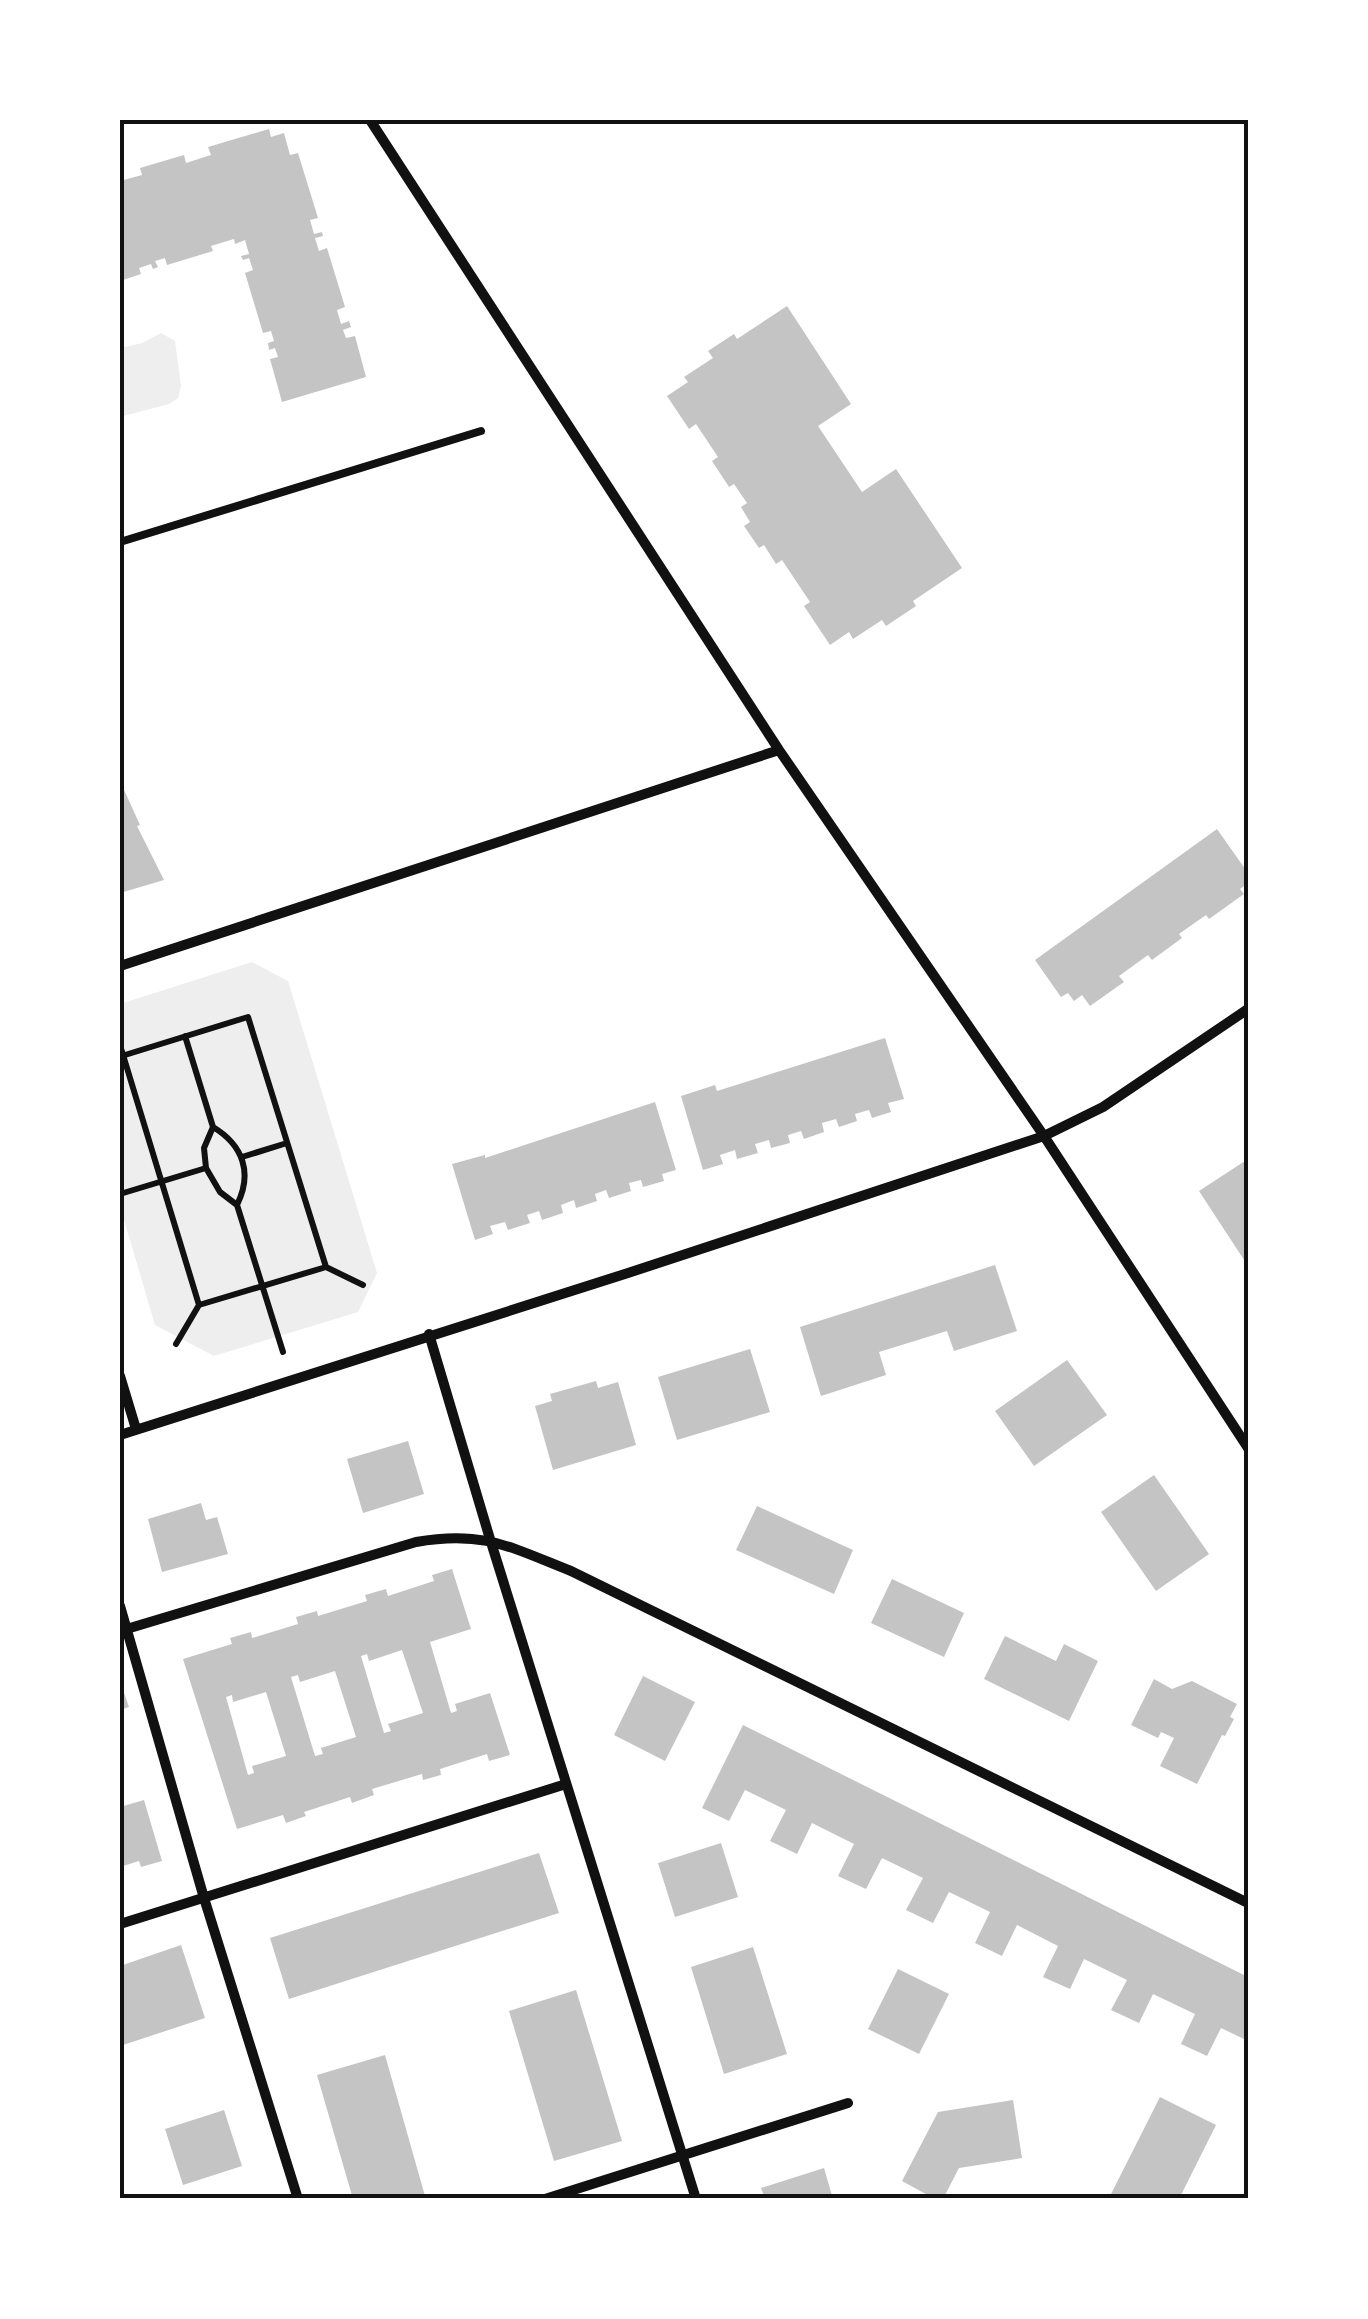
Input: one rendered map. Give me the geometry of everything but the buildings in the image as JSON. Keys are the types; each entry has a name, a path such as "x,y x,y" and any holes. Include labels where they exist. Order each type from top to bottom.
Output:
{"street":[{"path":"370,120 779,750 1044,1136 1248,1448"},
{"path":"120,966 779,750"},
{"path":"120,1434 1044,1136 1103,1107 1248,1009"},
{"path":"430,1334 696,2199"},
{"path":"120,1376 136,1429"},
{"path":"123,1630 416,1542 448,1536 490,1539 571,1572 1248,1903"},
{"path":"120,1606 123,1630 298,2199"},
{"path":"120,1924 566,1784"},
{"path":"544,2199 848,2103"}],"lane":[{"path":"120,542 481,432"}],"path":[{"path":"125,1055 248,1017 326,1267"},
{"path":"185,1036 212,1127 204,1148 206,1168 220,1192 237,1204 283,1352"},
{"path":"120,1046 199,1305"},
{"path":"212,1127 228,1137 242,1157 245,1187 237,1204"},
{"path":"242,1157 288,1144"},
{"path":"120,1194 206,1168"},
{"path":"176,1344 199,1305 326,1267 363,1285"}],"shaded area":[{"path":"161,333 175,341 181,386 178,398 120,417 120,348"},
{"path":"252,962 288,981 377,1273 358,1312 214,1356 155,1325 120,1206 120,1004"}]}
